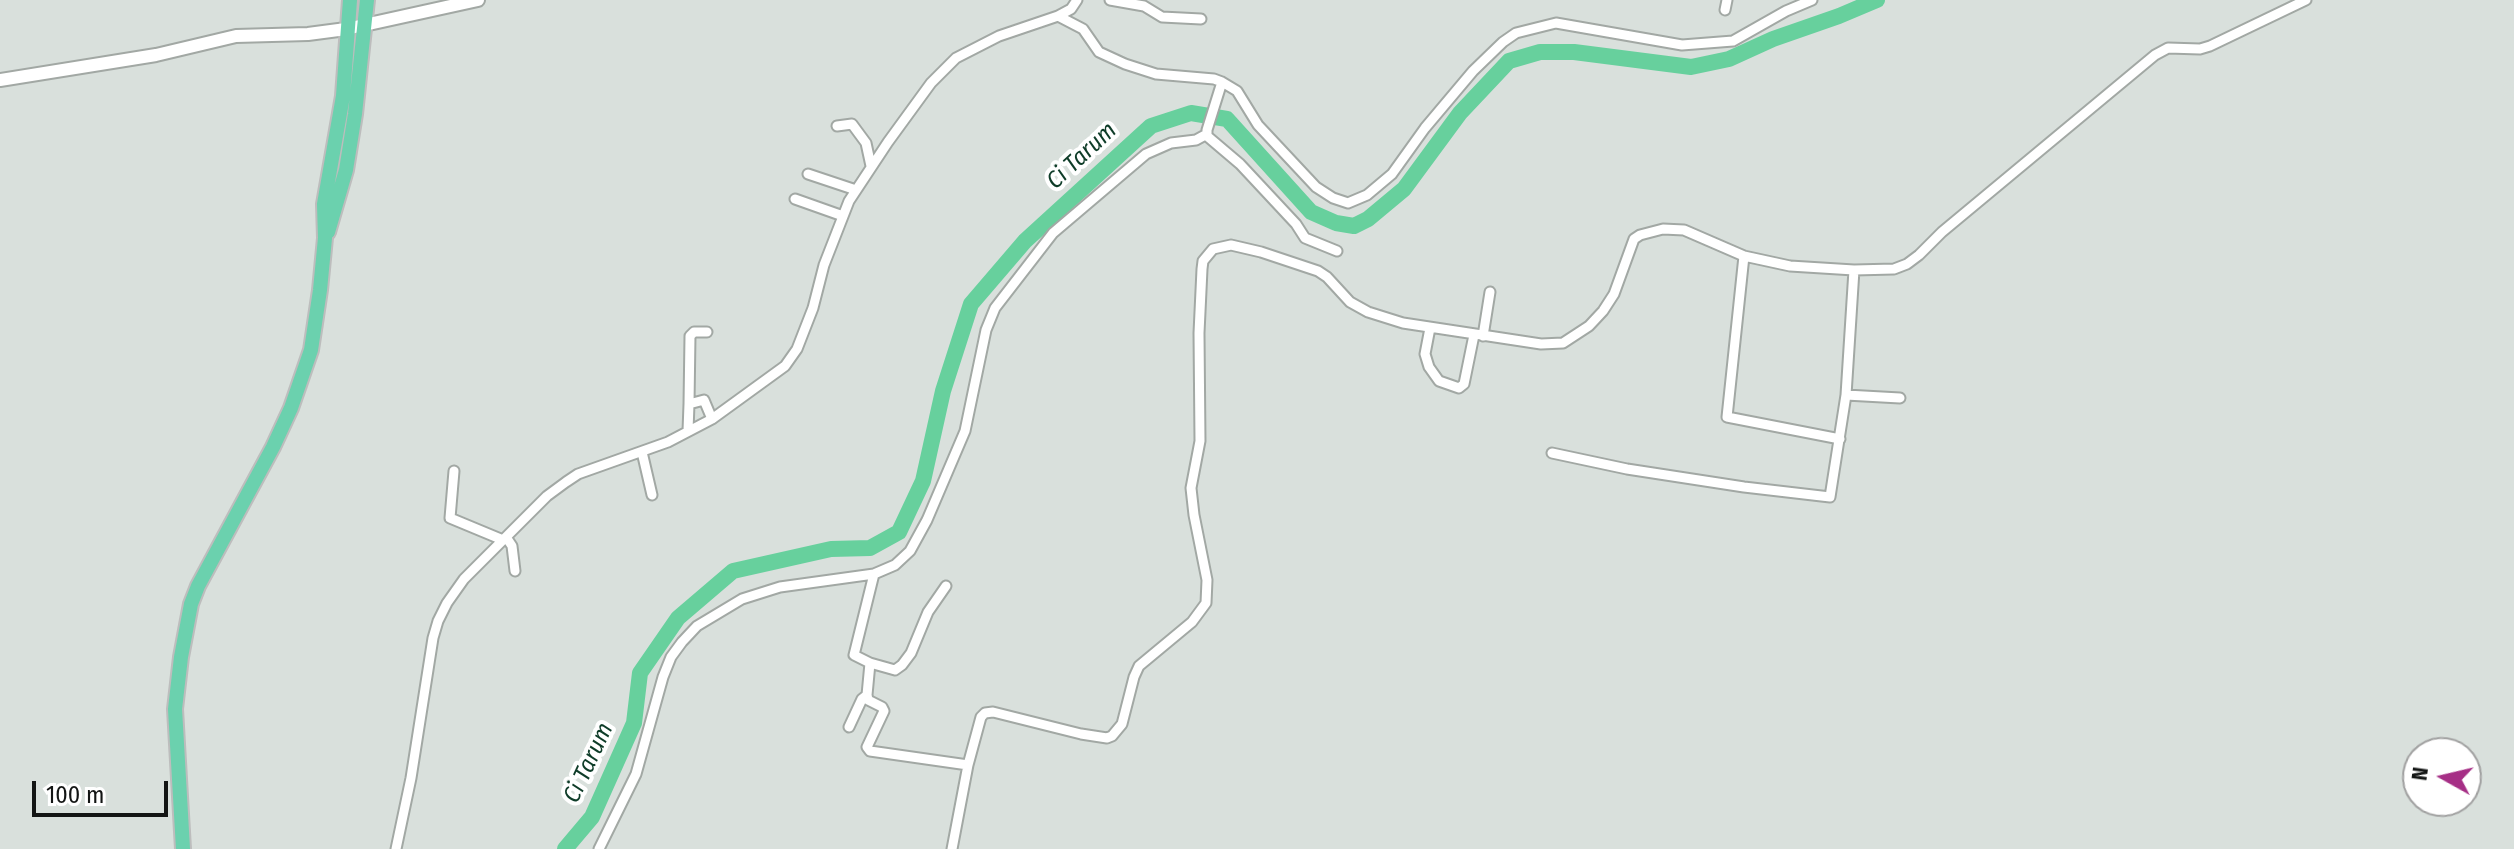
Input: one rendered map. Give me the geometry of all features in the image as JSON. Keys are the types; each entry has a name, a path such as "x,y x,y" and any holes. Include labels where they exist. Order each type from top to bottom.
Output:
{"main road":[{"path":"183,849 175,709 191,604 273,447 291,408 311,350 325,238 324,204 343,96 350,0"},
{"path":"325,238 346,170 367,0"},
{"path":"0,80 156,55 236,36 308,34 346,29 448,3 478,0"}],"street":[{"path":"396,849 411,778 433,638 438,621 464,579 547,496 578,474 642,452 712,419 780,370 797,349 813,308 824,265 856,190 931,83 956,58 999,36 1058,16 1071,9 1077,0"},
{"path":"1110,0 1144,6 1162,17 1201,19"},
{"path":"1058,16 1083,29 1099,52 1125,64 1156,74 1214,79 1237,91 1258,125 1316,187 1348,203 1367,195 1392,174 1425,128 1473,71 1516,33 1556,23 1682,45 1733,41 1812,0"},
{"path":"952,849 981,717 990,712 1081,734 1112,736 1122,724 1139,666 1192,622 1206,603 1207,580 1191,488 1200,441 1202,269 1209,253 1221,246 1231,245 1304,266 1327,277 1341,295 1368,312 1430,328 1552,344 1563,343 1589,326 1610,301 1631,245 1640,235 1663,229 1684,230 1744,256 1790,266 1894,269 1907,264 2155,55 2168,48 2200,49 2210,46 2306,0"},
{"path":"599,849 636,774 671,657 697,626 742,599 780,587 874,574 895,565 910,551 927,520 965,431 986,330 995,308 1053,233 1146,154 1171,143 1196,140 1207,132 1221,85"},
{"path":"837,126 852,124 867,146 871,166"},
{"path":"1207,132 1296,224 1305,238 1337,251"},
{"path":"808,174 856,190"},
{"path":"795,199 843,216"},
{"path":"1744,256 1727,417 1840,439"},
{"path":"1552,453 1627,469 1828,498 1832,493 1846,395 1854,270"},
{"path":"1430,328 1425,354 1429,367 1439,381 1459,388 1464,384 1490,292"},
{"path":"688,431 690,336 694,332 707,332"},
{"path":"1846,395 1900,398"},
{"path":"689,404 704,400 712,419"},
{"path":"642,452 652,495"},
{"path":"454,471 450,518 505,538 512,546 515,571"},
{"path":"874,574 854,655 895,670 911,653 928,612 946,586"},
{"path":"870,663 867,695 871,702 884,709 867,744 870,751 968,765"},
{"path":"849,727 867,695"}],"waterway":[{"name":"Ci Tarum","path":"565,849 592,817 634,723 640,673 678,618 733,571 831,549 870,548 899,532 923,481 943,391 971,304 1025,241 1151,126 1191,113 1227,119 1311,212 1336,223 1354,226 1368,219 1404,189 1460,113 1509,61 1540,52 1574,52 1691,67 1729,59 1877,0"}]}
